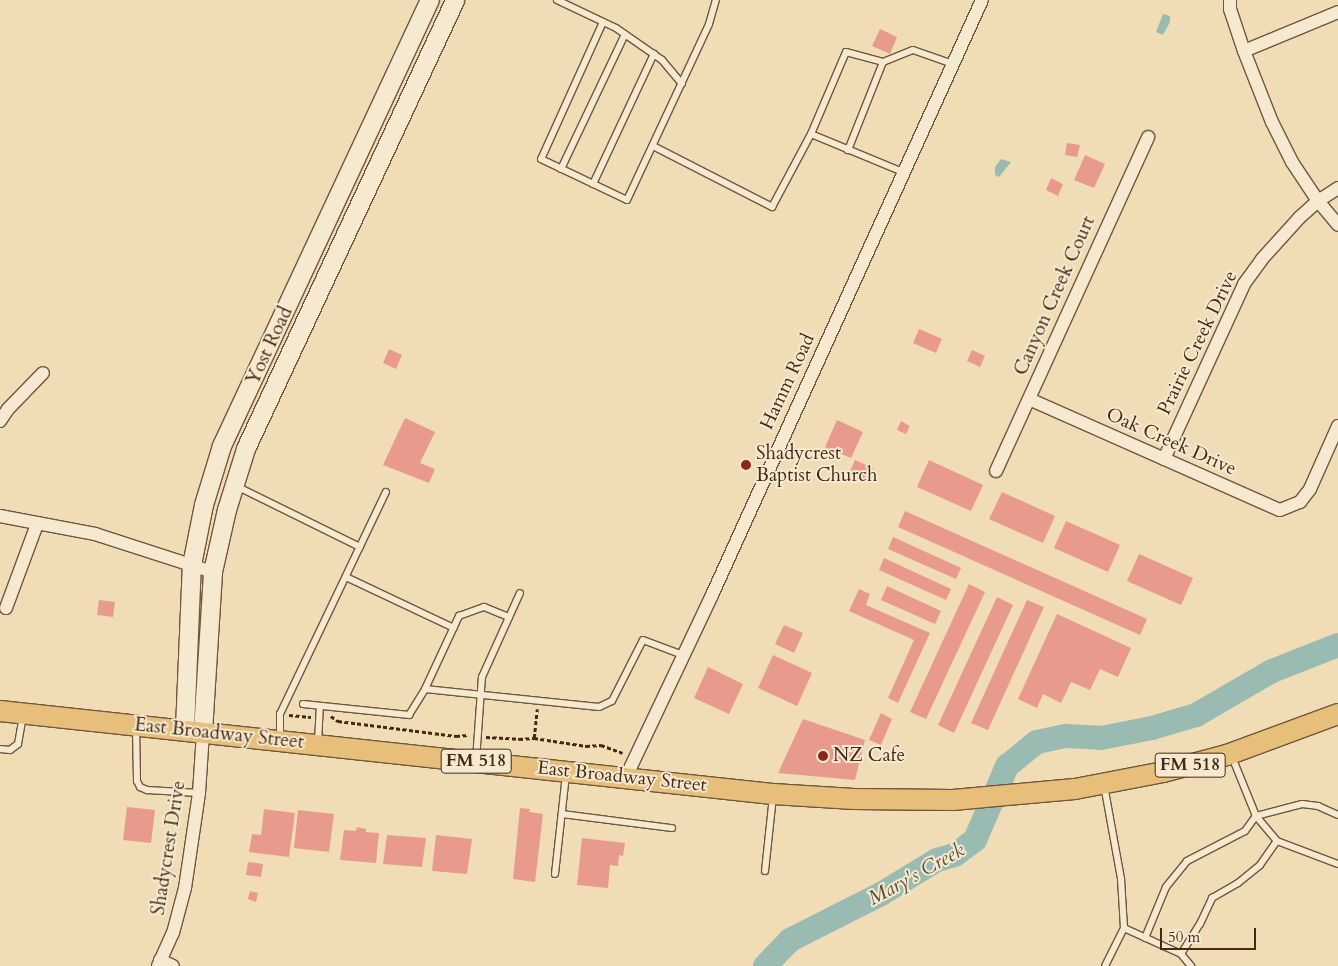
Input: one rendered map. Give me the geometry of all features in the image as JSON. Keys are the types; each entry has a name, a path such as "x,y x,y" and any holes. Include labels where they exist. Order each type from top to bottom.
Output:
{"main road":[{"name":"Yost Road","path":"194,731 192,565 204,506 222,446 430,0"},
{"name":"Yost Road","path":"194,731 213,572 227,510 246,450 455,0"},
{"path":"398,70 418,80"},
{"path":"294,292 314,302"},
{"path":"213,476 234,486"},
{"name":"East Broadway Street","path":"0,710 774,794 854,799 953,800 1036,794 1104,784"},
{"name":"FM 518","path":"1104,784 1163,772 1231,754 1338,714"}],"street":[{"name":"Hamm Road","path":"626,777 905,173 982,0"},
{"path":"1230,0 1230,8 1244,51 1272,122 1292,162 1318,201 1338,225"},
{"path":"1244,51 1338,12"},
{"name":"Canyon Creek Court","path":"996,471 1148,137"},
{"name":"Prairie Creek Drive","path":"1164,459 1244,284 1280,238 1318,201 1338,188"},
{"path":"0,421 8,409 43,373"},
{"name":"Oak Creek Drive","path":"1028,399 1280,510 1300,502 1310,489 1338,426"},
{"path":"0,516 95,534 213,572"},
{"path":"6,608 36,524"},
{"name":"Shadycrest Drive","path":"159,963 173,933 185,888 199,793 194,731"},
{"path":"159,963 173,966"}],"lane":[{"path":"557,0 625,34 662,60 682,84"},
{"path":"603,22 541,159 627,200 709,24 716,0"},
{"path":"561,168 625,34"},
{"path":"653,146 772,207 811,134 846,52 883,62 913,50 953,64"},
{"path":"593,184 654,54"},
{"path":"848,150 883,62"},
{"path":"811,134 905,173"},
{"path":"234,486 360,547"},
{"path":"279,740 280,714 386,492"},
{"path":"346,577 454,628"},
{"path":"476,761 482,677 520,593"},
{"path":"302,704 409,715 425,689 459,616 484,607 509,617"},
{"path":"425,689 598,708 612,701 642,640 683,656"},
{"path":"318,744 320,706"},
{"path":"0,749 10,750 18,744 23,713"},
{"path":"136,724 137,780 140,787 147,790 199,793"},
{"path":"1231,754 1256,816 1278,841 1338,864"},
{"path":"555,874 567,771"},
{"path":"1104,784 1121,879 1124,928 1105,966"},
{"path":"765,872 774,794"},
{"path":"1145,938 1166,887 1186,861 1245,831 1256,816 1302,804 1318,806 1338,815"},
{"path":"562,814 672,828"},
{"path":"1182,954 1200,924 1212,898 1238,883 1260,865 1278,841"},
{"path":"1124,928 1182,954 1191,966"}],"path":[{"path":"534,738 538,701"},
{"path":"280,714 331,716 338,721 456,736 478,735 502,739 534,738 586,746 601,745 635,757"}],"water":[{"path":"1163,14 1170,16 1170,22 1163,35 1156,32"},
{"path":"1001,159 1011,162 999,177 995,175 995,167"}],"building":[{"path":"880,29 897,37 890,54 872,46"},
{"path":"1067,143 1080,145 1077,157 1065,155"},
{"path":"1085,155 1105,164 1094,188 1074,180"},
{"path":"1051,178 1063,184 1058,196 1046,190"},
{"path":"919,329 942,339 936,353 913,343"},
{"path":"389,349 402,355 396,369 383,363"},
{"path":"972,350 985,356 980,367 967,361"},
{"path":"405,418 435,432 420,463 435,469 429,483 383,465"},
{"path":"837,420 863,432 851,458 825,447"},
{"path":"901,421 910,426 906,434 897,430"},
{"path":"855,460 873,468 867,483 848,476"},
{"path":"929,460 983,485 971,511 917,487"},
{"path":"1002,492 1055,516 1043,543 989,519"},
{"path":"905,511 1147,619 1140,635 898,527"},
{"path":"1066,521 1120,545 1108,572 1054,548"},
{"path":"893,537 961,568 956,579 888,549"},
{"path":"1139,554 1193,578 1181,605 1127,581"},
{"path":"884,558 951,589 946,600 879,570"},
{"path":"969,584 985,592 926,719 910,712"},
{"path":"887,586 941,611 935,624 881,600"},
{"path":"859,589 870,594 866,605 930,633 898,703 888,698 914,640 849,611"},
{"path":"997,597 1013,605 954,733 938,725"},
{"path":"99,600 115,602 113,617 97,615"},
{"path":"1027,600 1044,607 988,730 971,723"},
{"path":"1057,614 1131,648 1118,677 1100,669 1090,690 1071,682 1061,703 1043,694 1037,708 1018,699"},
{"path":"784,625 803,633 794,653 775,644"},
{"path":"773,655 812,673 797,706 758,688"},
{"path":"708,667 743,684 729,714 694,698"},
{"path":"881,713 892,719 881,745 869,740"},
{"name":"NZ Cafe","path":"803,719 865,740 855,780 778,773"},
{"path":"127,807 155,810 151,843 123,840"},
{"path":"520,808 530,809 529,812 543,814 535,882 513,879"},
{"path":"264,809 295,813 289,857 249,852 252,834 261,835"},
{"path":"298,810 334,814 329,852 294,848"},
{"path":"357,827 366,829 366,832 379,833 376,863 340,860 344,830 356,831"},
{"path":"387,835 426,838 422,867 383,864"},
{"path":"436,835 472,839 467,874 432,871"},
{"path":"582,838 625,843 623,856 619,855 618,866 610,865 608,888 577,885"},
{"path":"248,862 263,864 261,877 246,875"},
{"path":"250,891 258,893 256,902 248,899"}],"waterway":[{"name":"Mary's Creek","path":"765,966 790,940 881,894 937,860 955,855 975,840 1007,766 1037,742 1066,736 1101,738 1152,728 1196,715 1272,671 1338,645"}],"place":[{"name":"Shadycrest Baptist Church","path":"746,465"},
{"name":"NZ Cafe","path":"823,756"}]}
